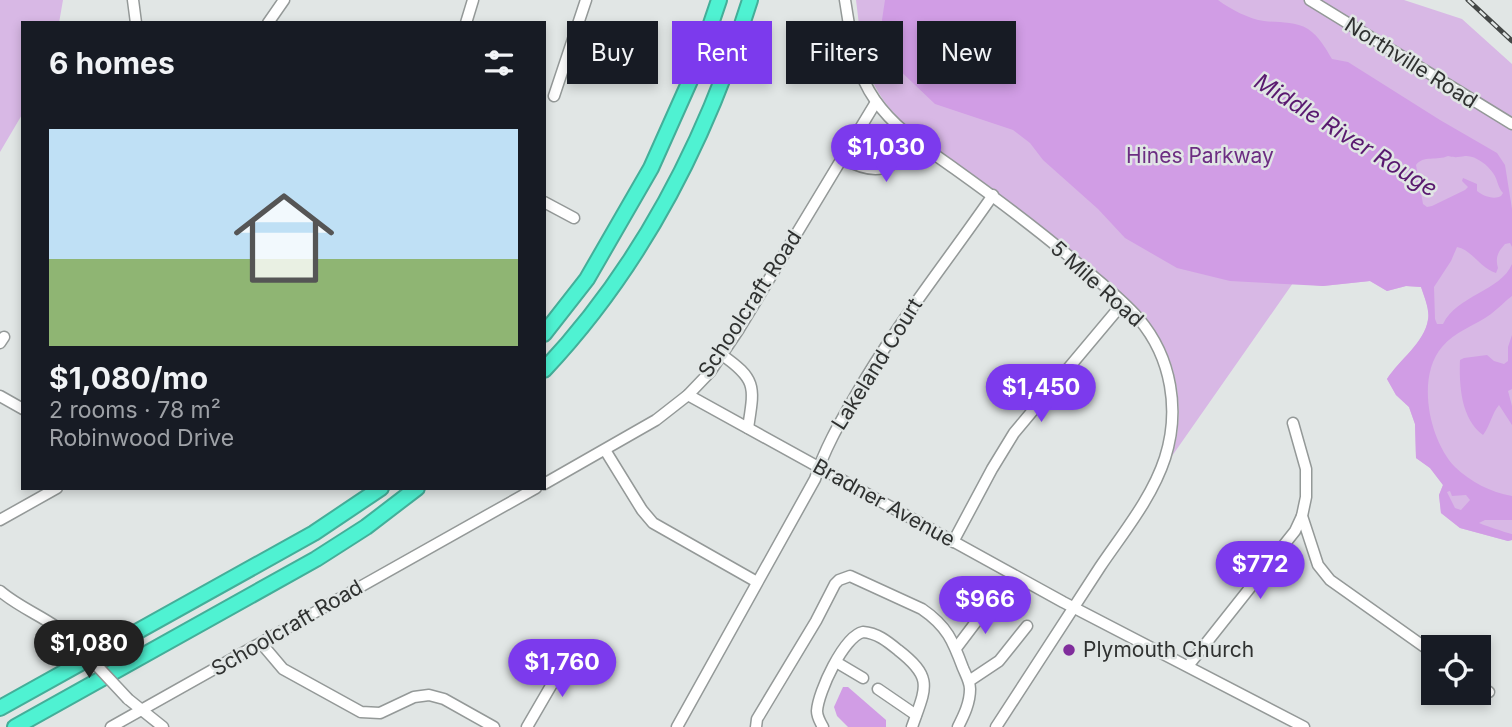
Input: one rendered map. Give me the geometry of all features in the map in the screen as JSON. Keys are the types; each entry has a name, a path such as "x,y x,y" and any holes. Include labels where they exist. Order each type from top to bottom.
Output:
{"highway":[{"path":"546,331 587,279 651,168 697,65 719,0"},
{"path":"546,368 597,308 639,248 656,218 689,157 723,80 750,0"},
{"path":"0,708 314,533 378,490"},
{"path":"15,727 316,559 366,527 414,490"}],"street":[{"path":"133,0 136,21"},
{"path":"269,21 284,0"},
{"path":"467,21 473,0"},
{"path":"554,96 586,0"},
{"name":"5 Mile Road","path":"845,0 857,66 876,102 894,123 993,195 1123,303 1151,336 1167,371 1173,404 1170,439 1160,471 1145,500 996,727"},
{"name":"Northville Road","path":"1310,0 1512,124"},
{"name":"Schoolcraft Road","path":"546,483 656,420 688,395 722,355 876,102"},
{"path":"842,158 867,170 881,169 900,157 916,141"},
{"name":"Lakeland Court","path":"677,727 815,479 823,455 849,406 893,333 993,195"},
{"path":"546,203 574,218"},
{"path":"953,542 1014,433 1123,303"},
{"path":"722,355 741,370 751,383 748,428"},
{"name":"Bradner Avenue","path":"688,395 1074,608 1304,727"},
{"path":"0,396 21,408"},
{"path":"1188,667 1295,531 1302,516 1306,497 1306,469 1293,423"},
{"path":"605,450 653,523 757,582"},
{"path":"0,520 53,490"},
{"name":"Schoolcraft Road","path":"111,727 532,490"},
{"path":"1302,516 1318,565 1326,577 1421,644"},
{"path":"756,727 757,719 835,584 845,577 855,576 922,609 943,626 957,647 969,681 967,706 958,727"},
{"path":"2,597 53,623 72,639 128,699 163,727"},
{"path":"957,647 988,606"},
{"path":"969,681 999,661 1027,626"},
{"path":"823,727 818,717 819,701 836,662 850,639 858,633 868,632 887,642 914,662 922,672 924,685 912,727"},
{"path":"261,643 283,669 361,712 380,713 414,697 429,695 444,699 494,727"},
{"path":"527,727 570,653"},
{"path":"836,662 863,678"},
{"path":"878,690 916,715"}],"green space":[{"path":"0,0 63,0 59,21 21,21 21,116 0,152"},
{"name":"Hines Parkway","path":"856,0 1404,0 1462,19 1512,64 1512,540 1460,528 1441,513 1439,495 1443,485 1430,468 1416,458 1415,424 1409,407 1396,395 1387,379 1426,328 1428,311 1421,287 1406,286 1387,291 1370,281 1323,286 1293,283 1172,456 1179,420 1176,383 1172,365 1156,332 1137,308 1110,284 1002,196 941,153 896,116 874,84 903,84 903,21 858,21"}],"water":[{"name":"Hines Parkway","path":"885,0 1218,0 1252,18 1303,26 1319,39 1332,59 1348,62 1497,153 1505,165 1512,209 1512,247 1510,243 1505,244 1501,250 1497,258 1496,273 1457,247 1434,287 1435,319 1437,324 1443,324 1458,306 1499,281 1512,264 1512,296 1491,314 1459,333 1442,347 1429,375 1428,391 1429,408 1438,441 1455,467 1481,486 1512,496 1512,520 1485,520 1479,523 1512,534 1512,540 1460,528 1441,513 1439,495 1443,485 1430,468 1416,458 1415,424 1409,407 1396,395 1387,379 1417,344 1426,328 1428,312 1421,287 1406,286 1387,291 1370,281 1323,286 1230,281 1177,268 1125,238 1098,209 1043,160 1030,143 1013,130 935,104 903,74 903,21 882,21","holes":["1469,156 1485,164 1495,176 1503,193 1501,196 1482,194 1477,191 1477,184 1463,178 1462,181 1468,187 1465,190 1432,206 1423,204 1416,165 1422,160","1450,491 1452,496 1466,495 1470,500 1461,510 1455,508 1447,492"]},
{"path":"1512,335 1512,389 1508,391 1512,406 1512,425 1499,405 1483,435 1466,411 1461,390 1460,360 1487,355 1504,364 1508,361 1508,347"},
{"path":"843,687 848,687 886,720 886,727 848,727 837,716 834,707"}],"railway":[{"path":"1468,0 1512,41"}],"place":[{"name":"Plymouth Church","path":"1069,650"}],"water label":[{"name":"Middle River Rouge","path":"1346,135"}]}
